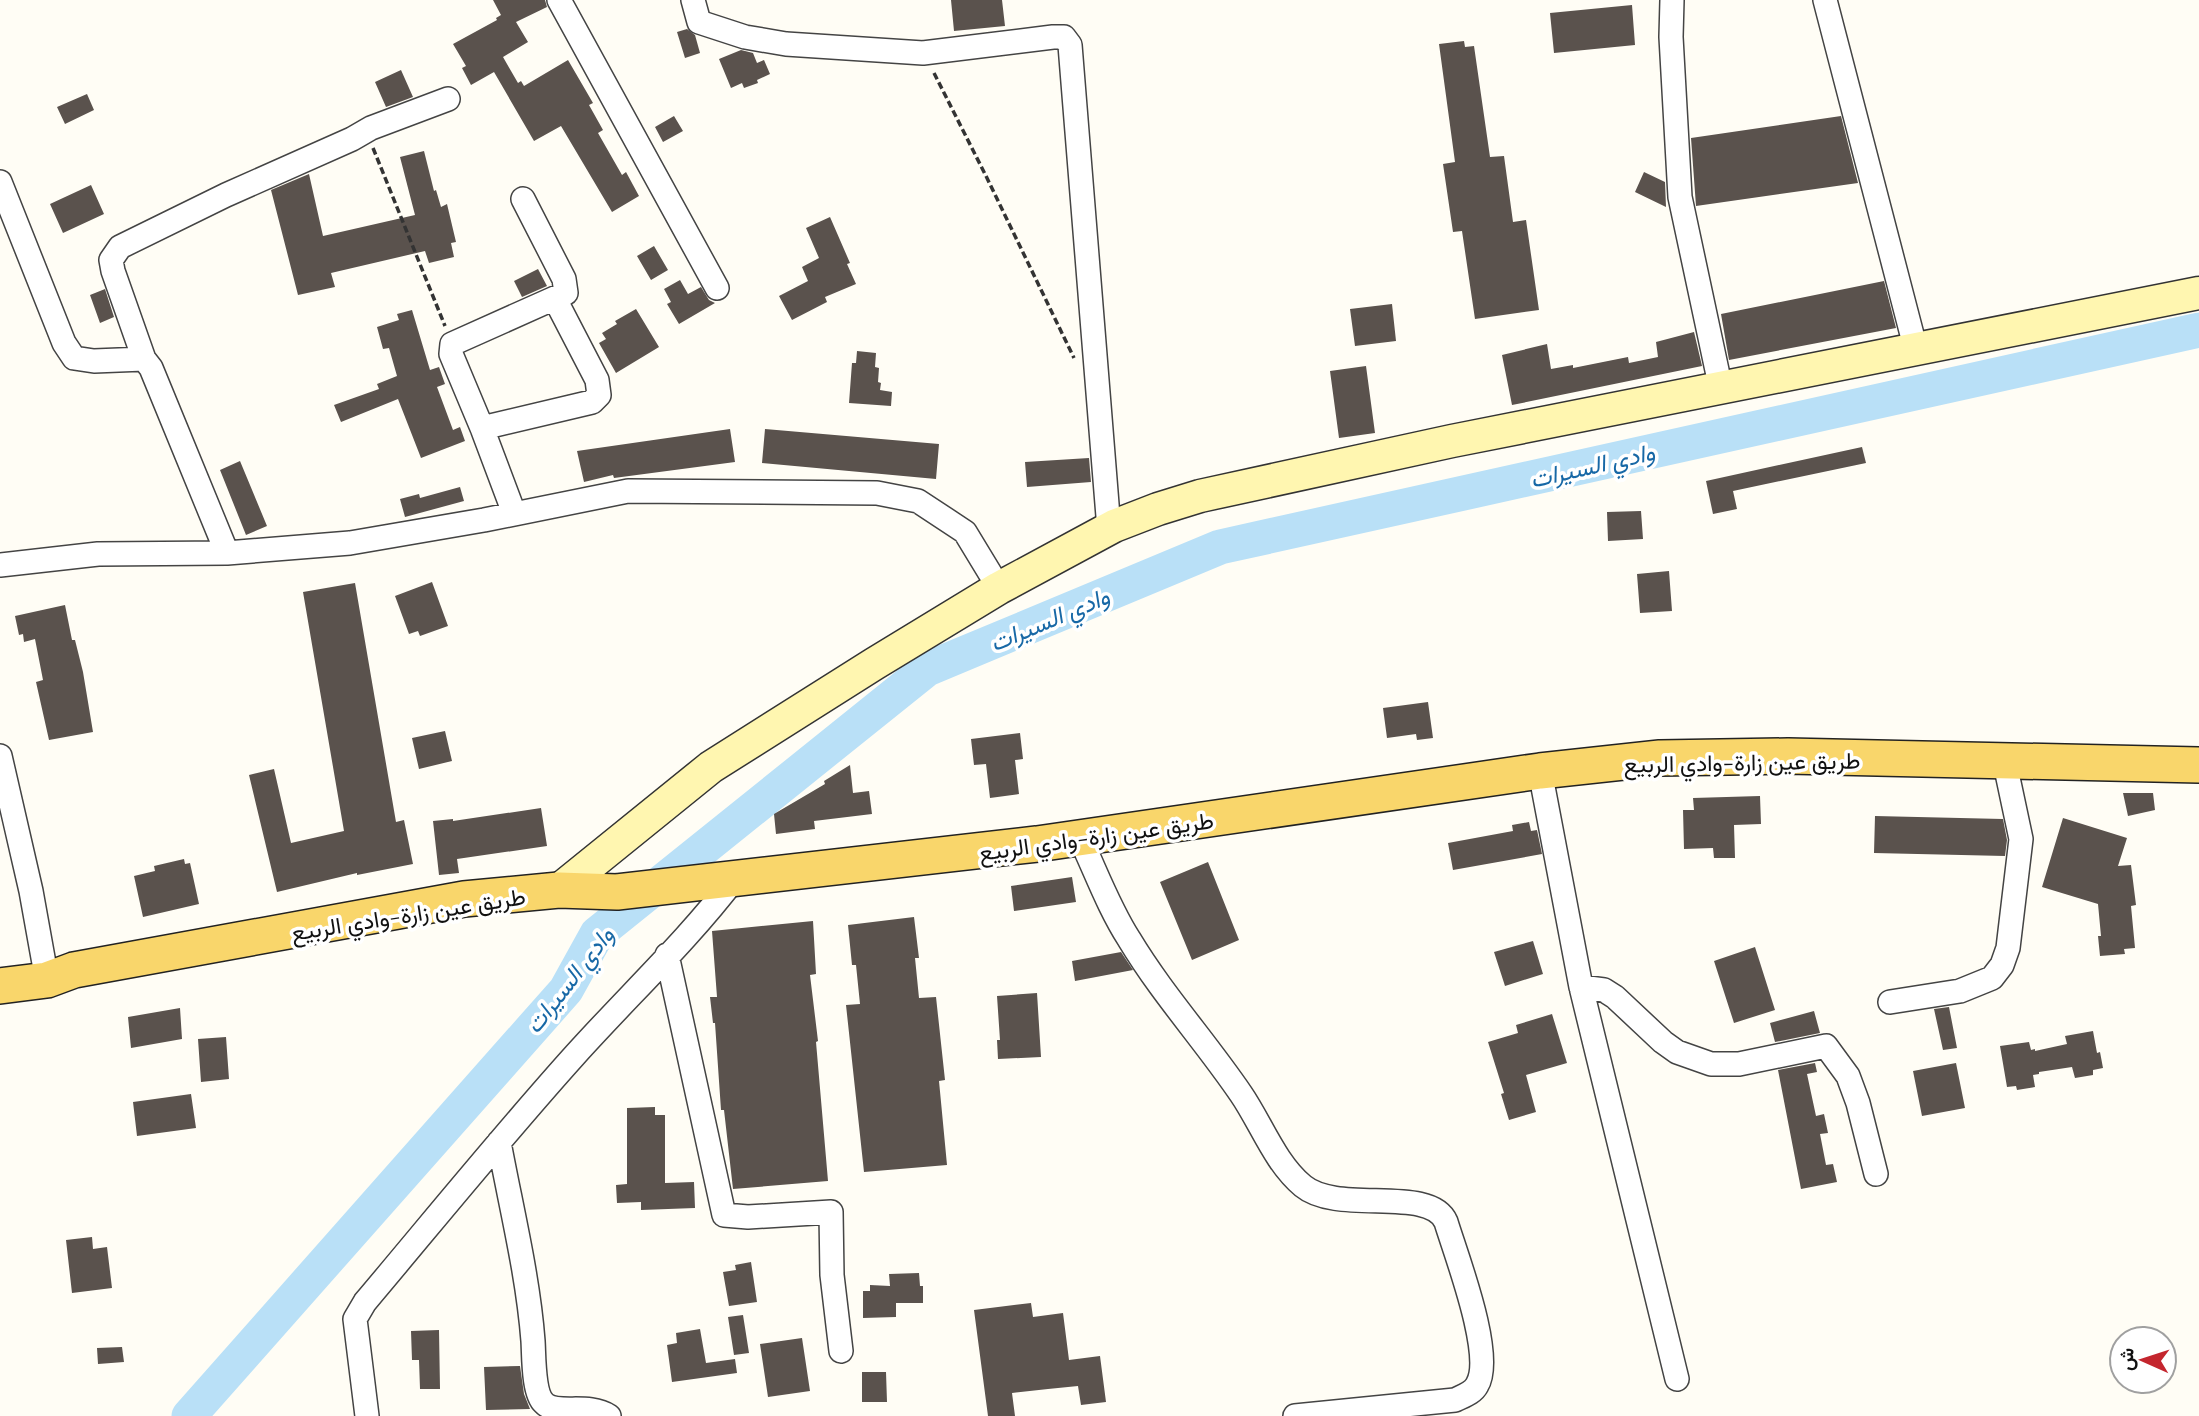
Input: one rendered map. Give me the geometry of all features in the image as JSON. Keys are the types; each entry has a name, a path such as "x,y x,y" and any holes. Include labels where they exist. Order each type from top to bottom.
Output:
{"main road":[{"path":"559,890 711,767 999,588 1109,529 1158,509 1200,496 1452,442 2199,293"},
{"name":"طريق عين زارة-وادي الربيع","path":"0,986 47,980 74,970 163,956 464,899 559,890 617,892 1080,838 1541,771 1660,758 1788,756 2199,765"}],"street":[{"path":"559,0 717,288"},
{"path":"694,0 699,22 745,37 786,44 923,52 1053,37 1063,37 1070,44 1109,529"},
{"path":"1672,0 1671,50 1680,197 1721,389"},
{"path":"1825,0 1916,350"},
{"path":"227,553 151,368 144,359 111,260 120,247 226,195 366,131 449,99"},
{"path":"0,182 64,343 74,358 94,361 144,359"},
{"path":"514,513 451,354 452,344 566,293 564,279 523,200"},
{"path":"482,428 592,402 599,395 597,380 555,299"},
{"path":"0,565 98,554 227,553 350,544 628,491 877,492 918,501 965,532 999,588"},
{"path":"0,756 31,891 47,980"},
{"path":"1890,1002 1960,991 1992,978 2002,965 2008,948 2021,839 2004,759"},
{"path":"1541,771 1581,986 1677,1379"},
{"path":"1080,838 1128,938 1183,1019 1211,1051 1243,1096 1289,1172 1304,1186 1321,1196 1343,1200 1416,1204 1435,1208 1442,1213 1470,1298 1483,1361 1477,1387 1455,1400 1295,1416"},
{"path":"368,1416 356,1331 355,1319 358,1312 499,1142 710,910 735,878"},
{"path":"667,955 724,1214 748,1217 831,1212 832,1275 841,1352"},
{"path":"1581,986 1604,990 1670,1047 1711,1064 1739,1064 1826,1046 1848,1076 1858,1103 1875,1174"},
{"path":"499,1142 526,1293 535,1379 541,1402 551,1409 598,1409 609,1416"}],"path":[{"path":"923,52 1075,360"},
{"path":"366,131 452,344"}],"building":[{"path":"493,0 545,0 547,7 516,22 528,42 503,57 518,83 521,81 524,86 568,60 593,103 589,105 603,130 598,133 622,175 626,172 639,196 612,212 561,126 534,141 494,72 471,85 462,68 466,66 453,44 497,20 501,15"},
{"path":"951,0 1002,0 1005,26 954,31"},
{"path":"1632,5 1635,45 1554,53 1550,13"},
{"path":"687,29 695,35 700,53 685,58 677,32"},
{"path":"1464,41 1465,47 1474,46 1490,157 1504,156 1513,222 1526,220 1539,310 1475,319 1462,231 1453,232 1443,164 1455,162 1439,44"},
{"path":"741,50 753,53 757,63 764,60 770,74 757,80 758,83 744,88 742,83 731,88 719,59"},
{"path":"401,70 413,97 386,107 375,82"},
{"path":"87,94 94,110 65,124 57,107"},
{"path":"674,116 683,131 663,142 655,127"},
{"path":"1841,116 1858,183 1696,206 1691,138"},
{"path":"424,151 434,191 436,190 441,207 447,204 456,242 451,243 454,257 429,263 425,251 331,273 335,287 298,295 271,190 309,174 323,236 415,215 400,157"},
{"path":"1644,172 1665,182 1666,207 1635,192"},
{"path":"91,185 104,214 63,233 50,204"},
{"path":"830,217 856,284 825,297 827,302 792,320 779,296 808,281 802,267 819,258 806,228"},
{"path":"654,246 668,270 651,280 637,256"},
{"path":"538,269 547,286 522,297 514,281"},
{"path":"680,280 688,294 701,287 709,300 715,303 679,324 667,304 671,302 664,289"},
{"path":"1884,281 1896,328 1729,360 1721,314"},
{"path":"105,289 114,317 100,323 90,295"},
{"path":"1392,304 1396,341 1355,346 1350,309"},
{"path":"636,309 659,347 616,373 599,343 606,339 602,333 617,324 615,321"},
{"path":"412,310 430,370 439,367 445,384 437,387 453,430 460,427 465,441 421,458 398,399 341,422 334,405 379,389 377,384 397,376 389,348 383,349 377,327 399,320 397,314"},
{"path":"1694,332 1702,366 1512,405 1502,355 1547,344 1551,369 1573,365 1573,368 1628,357 1629,363 1658,357 1656,342"},
{"path":"857,351 876,353 875,367 879,368 880,390 892,392 891,406 849,403 852,363 856,363"},
{"path":"1366,366 1375,433 1339,438 1330,371"},
{"path":"730,429 735,462 614,478 613,475 584,482 577,451"},
{"path":"765,429 939,444 936,479 762,463"},
{"path":"1862,447 1866,463 1733,491 1737,509 1713,514 1706,481"},
{"path":"1089,458 1091,482 1027,487 1025,462"},
{"path":"240,461 267,526 246,535 220,470"},
{"path":"460,487 464,501 405,517 400,499 419,494 420,498"},
{"path":"1641,511 1643,539 1608,541 1607,512"},
{"path":"1669,571 1672,611 1640,613 1637,574"},
{"path":"432,582 448,626 420,636 418,631 409,634 395,596"},
{"path":"355,583 396,822 404,820 413,864 357,873 277,892 249,775 274,769 291,843 344,831 303,592"},
{"path":"65,605 72,640 75,640 83,672 93,732 49,740 36,682 43,680 35,639 24,642 23,634 19,635 15,616"},
{"path":"1428,702 1433,738 1417,740 1416,734 1387,738 1383,708"},
{"path":"445,731 452,761 419,769 412,738"},
{"path":"1020,733 1023,759 1015,760 1019,794 990,798 986,764 974,765 971,739"},
{"path":"850,765 853,793 869,791 872,814 814,821 815,829 776,834 774,814 825,784 824,781"},
{"path":"2123,793 2153,793 2155,810 2128,816"},
{"path":"1760,796 1761,824 1734,825 1735,858 1714,858 1713,848 1684,849 1683,810 1694,810 1693,798"},
{"path":"541,808 547,846 457,859 459,873 439,875 433,821 453,821"},
{"path":"1875,816 2003,819 2007,840 2005,856 1874,853"},
{"path":"2063,818 2127,838 2118,866 2131,865 2136,905 2131,906 2135,948 2124,949 2125,954 2100,956 2098,904 2042,887"},
{"path":"1529,822 1531,831 1537,830 1542,854 1453,870 1448,843 1513,831 1512,825"},
{"path":"184,859 185,864 190,863 199,904 143,917 134,876 155,871 154,866"},
{"path":"1208,862 1239,940 1192,960 1160,882"},
{"path":"1072,877 1076,902 1014,911 1011,886"},
{"path":"914,917 919,958 915,958 919,998 936,997 945,1080 939,1081 947,1165 864,1172 846,1005 860,1004 848,925"},
{"path":"813,921 816,974 810,975 818,1041 828,1181 733,1189 724,1110 721,1110 715,1023 710,997 717,997 712,931"},
{"path":"1533,941 1543,974 1505,986 1494,952"},
{"path":"1755,947 1775,1010 1734,1023 1714,961"},
{"path":"1121,952 1133,970 1075,981 1072,961"},
{"path":"1037,993 1041,1057 998,1059 997,1040 1000,1040 997,996"},
{"path":"1949,1007 1957,1048 1943,1050 1934,1009"},
{"path":"180,1008 182,1039 131,1048 128,1017"},
{"path":"1814,1011 1820,1033 1775,1042 1770,1023"},
{"path":"1552,1014 1567,1063 1526,1075 1536,1112 1509,1120 1501,1094 1504,1093 1488,1042 1518,1033 1516,1025"},
{"path":"2093,1031 2103,1068 2093,1070 2093,1075 2075,1078 2072,1067 2033,1075 2035,1087 2017,1090 2016,1086 2007,1087 2000,1046 2029,1042 2031,1050 2035,1051 2067,1044 2065,1036"},
{"path":"226,1037 229,1079 201,1082 198,1039"},
{"path":"1815,1063 1817,1072 1807,1074 1816,1116 1824,1114 1828,1133 1820,1134 1826,1165 1833,1164 1837,1182 1801,1189 1778,1070"},
{"path":"1956,1063 1965,1108 1922,1116 1913,1071"},
{"path":"191,1094 196,1128 137,1136 133,1102"},
{"path":"655,1107 655,1115 665,1115 665,1183 694,1182 695,1208 641,1210 641,1202 617,1203 616,1185 627,1184 627,1108"},
{"path":"92,1237 93,1249 107,1247 112,1288 72,1293 66,1240"},
{"path":"751,1262 757,1302 729,1306 723,1272 736,1270 735,1265"},
{"path":"919,1273 920,1286 923,1286 923,1303 896,1303 896,1317 863,1318 863,1291 870,1291 870,1285 890,1286 889,1274"},
{"path":"1031,1303 1033,1317 1063,1313 1069,1360 1100,1356 1106,1402 1081,1405 1078,1386 1012,1393 1015,1416 988,1416 974,1310"},
{"path":"743,1315 749,1353 734,1355 728,1317"},
{"path":"700,1329 706,1363 735,1359 737,1373 672,1382 667,1345 677,1343 676,1333"},
{"path":"439,1330 440,1389 420,1389 419,1360 412,1360 411,1331"},
{"path":"802,1338 810,1391 768,1397 760,1344"},
{"path":"122,1347 124,1362 98,1364 97,1348"},
{"path":"520,1366 524,1394 530,1409 486,1410 484,1367"},
{"path":"862,1372 886,1372 887,1402 862,1402"}],"waterway":[{"name":"وادي السيرات","path":"189,1416 566,990 597,934 927,669 1220,547 2199,330"}]}
